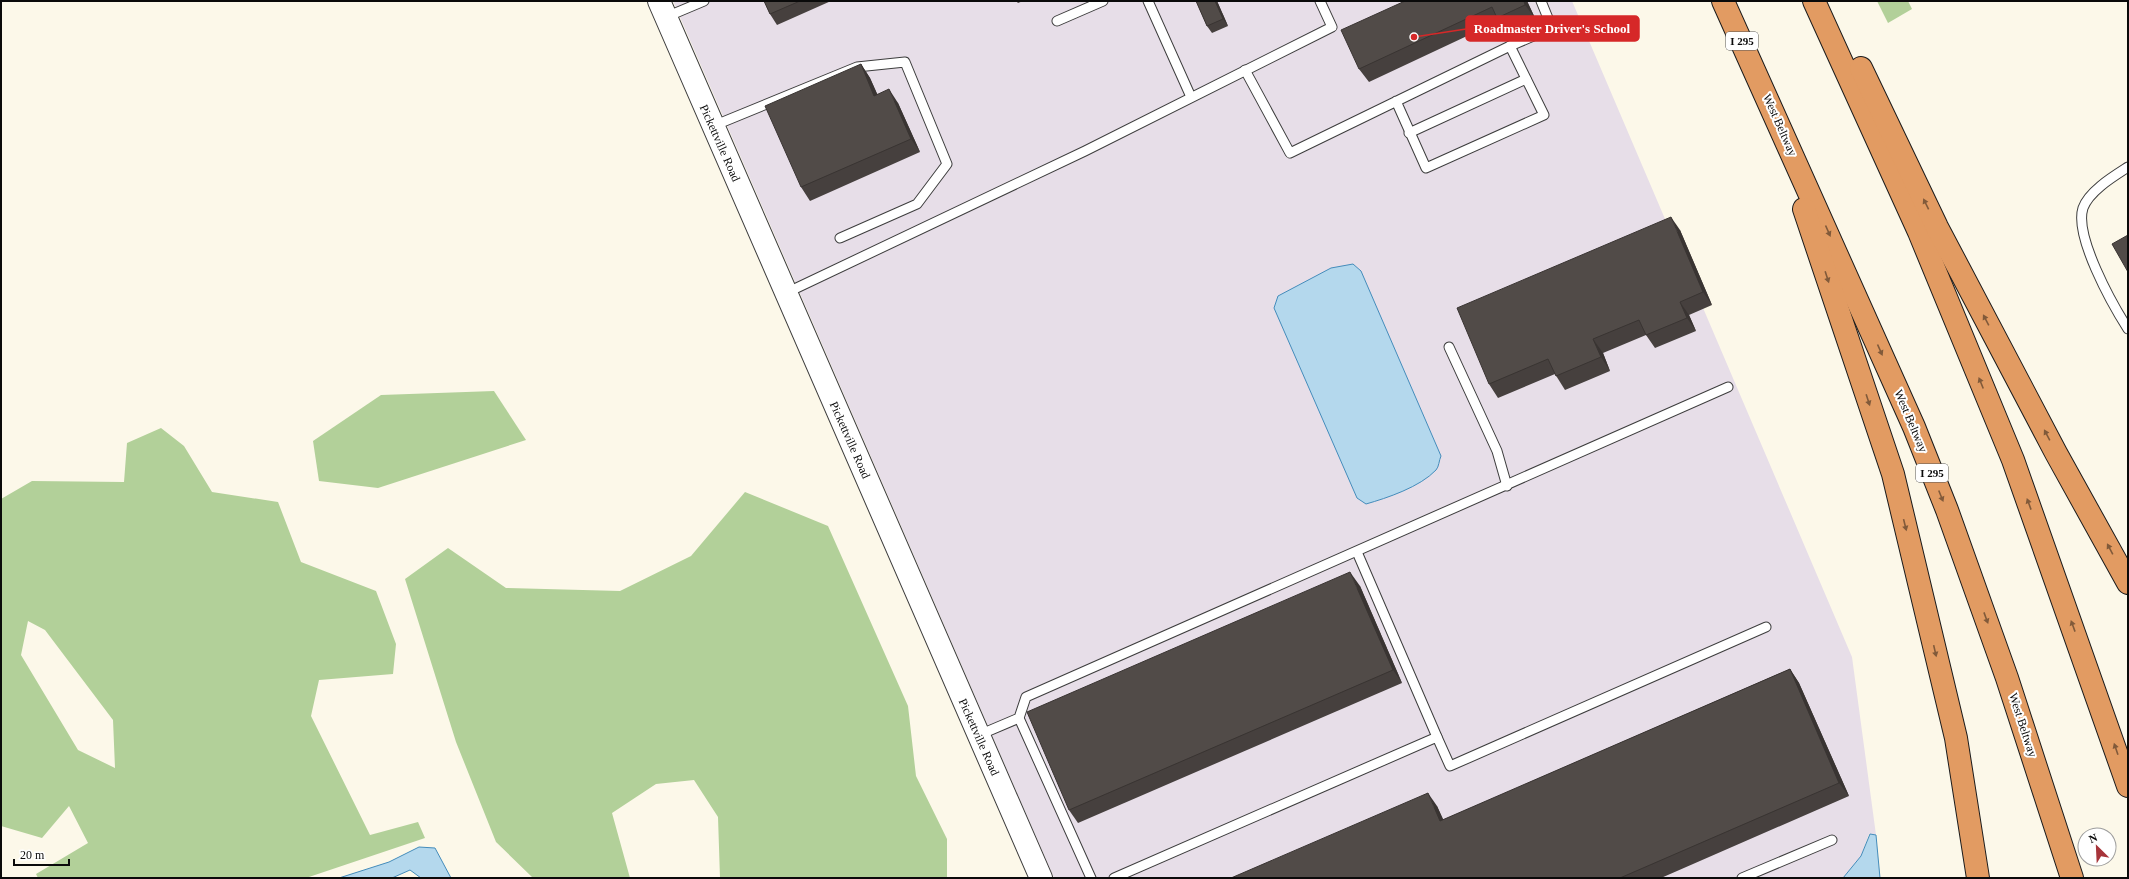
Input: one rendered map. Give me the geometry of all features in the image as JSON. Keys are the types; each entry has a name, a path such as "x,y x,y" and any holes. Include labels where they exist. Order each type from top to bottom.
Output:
{"highway":[{"name":"West Beltway","path":"1723,1 1914,427 1947,510 2007,678 2072,878"},
{"path":"1815,1 1859,65 1937,226 2056,453 2128,583"},
{"path":"1815,1 1919,232 2013,460 2128,786"},
{"path":"1760,81 1893,474 1956,738 1978,878"}],"street":[{"name":"Pickettville Road","path":"662,9 1041,878"}],"lane":[{"path":"662,9 704,1"},
{"path":"1058,21 1103,1"},
{"path":"1148,1 1191,97"},
{"path":"786,293 1085,151 1332,27 1320,1"},
{"path":"1245,70 1290,153 1510,46 1552,28 1541,1"},
{"path":"1396,101 1409,133 1426,168 1544,115 1510,46"},
{"path":"713,126 857,67 905,62 947,164 917,204 840,238"},
{"path":"1409,133 1526,79"},
{"path":"2128,167 2095,192 2083,206 2081,225 2090,256 2128,329"},
{"path":"1449,347 1497,451 1507,486"},
{"path":"1091,878 1019,718 1026,697 1507,486 1728,387"},
{"path":"1357,552 1450,766 1766,627"},
{"path":"979,735 1019,718"},
{"path":"1114,878 1437,737"},
{"path":"1742,878 1832,840"}],"shaded area":[{"path":"673,1 1572,1 1852,657 1876,835 1869,834 1861,856 1843,878 1054,878"}],"green space":[{"path":"1877,1 1908,1 1912,9 1888,23"},
{"path":"494,391 526,440 378,488 319,481 313,441 381,395"},
{"path":"161,428 184,446 212,492 278,502 301,562 376,591 396,644 393,674 319,680 311,716 370,835 418,822 425,838 306,878 38,878 36,874 88,843 69,806 42,838 1,826 1,499 32,481 124,482 127,443","holes":["28,621 45,630 113,720 115,768 78,750 21,655"]},
{"path":"745,492 828,526 908,706 916,776 947,839 947,878 720,878 718,817 694,780 656,784 612,813 630,878 533,878 496,842 456,742 405,579 448,548 506,588 620,591 691,556"}],"water":[{"path":"1353,264 1361,271 1441,456 1436,470 1421,482 1393,495 1366,504 1357,498 1274,308 1278,296 1331,268"},
{"path":"1870,834 1876,835 1880,878 1843,878 1861,856"},
{"path":"419,847 435,848 451,878 421,878 410,870 392,878 339,878 389,862"}],"building":[{"path":"764,1 800,1 770,14"},
{"path":"1196,1 1215,1 1223,19 1207,26"},
{"path":"1405,1 1524,1 1525,5 1497,18 1492,7 1359,69 1341,30"},
{"path":"861,64 874,96 889,89 911,139 801,187 765,106"},
{"path":"1671,217 1703,292 1680,302 1687,318 1646,335 1639,320 1593,339 1601,357 1556,376 1548,359 1489,384 1457,308"},
{"path":"2128,235 2128,272 2112,244"},
{"path":"1350,572 1393,670 1069,810 1027,712"},
{"path":"1790,669 1839,783 1620,878 1231,878 1428,793 1440,821"}],"place":[{"name":"Roadmaster Driver's School","path":"1414,37"}]}
